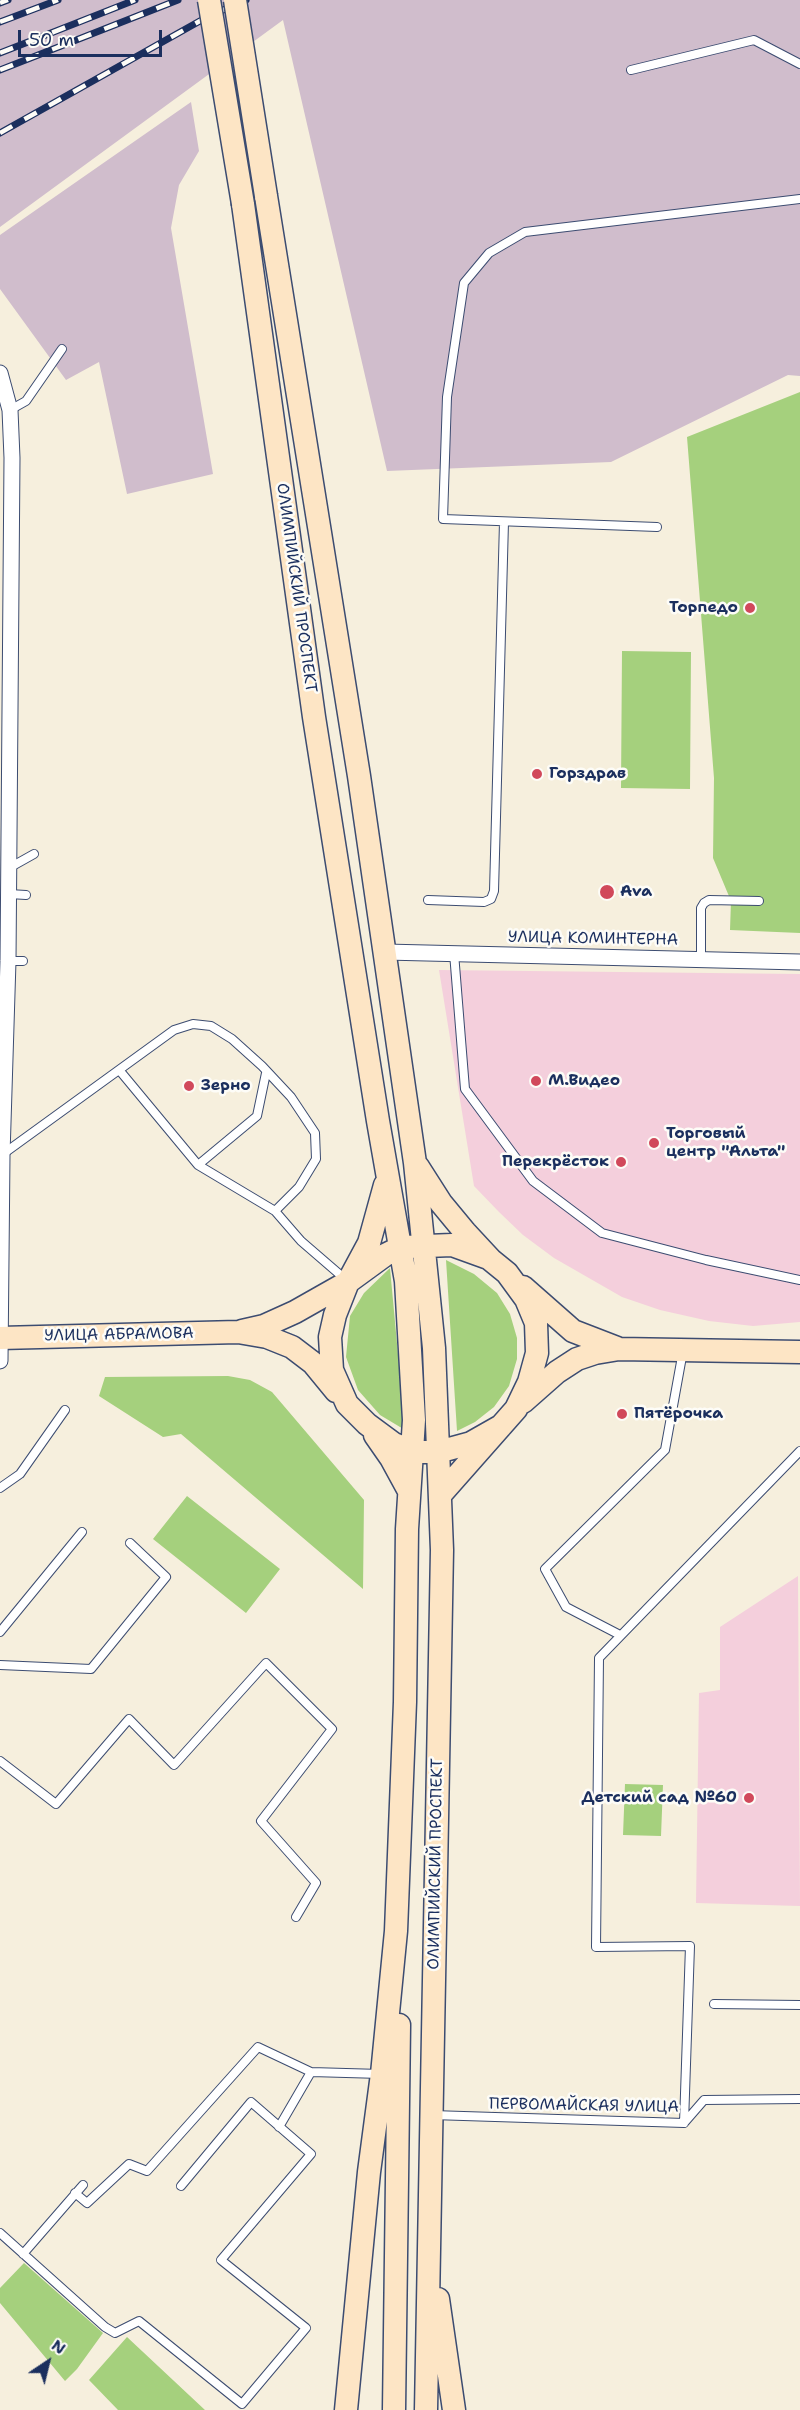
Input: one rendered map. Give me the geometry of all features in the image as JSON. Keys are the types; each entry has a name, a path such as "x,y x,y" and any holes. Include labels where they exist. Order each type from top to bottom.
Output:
{"main road":[{"name":"ОЛИМПИЙСКИЙ ПРОСПЕКТ","path":"209,0 243,204 316,728 387,1175 412,1247 434,1348 441,1494 429,2234"},
{"name":"ОЛИМПИЙСКИЙ ПРОСПЕКТ","path":"235,0 359,776 415,1162 412,1247 406,1281 414,1452 409,1491 405,1702 396,1931"},
{"name":"ОЛИМПИЙСКИЙ ПРОСПЕКТ","path":"415,1162 441,1203 526,1299 536,1323 537,1353 529,1382 516,1409 441,1494"},
{"name":"ОЛИМПИЙСКИЙ ПРОСПЕКТ","path":"387,1175 383,1199 369,1243 348,1282 335,1315 330,1337 332,1370 347,1404 367,1424 394,1444 414,1452 438,1452 471,1443 501,1426"},
{"path":"238,1332 264,1326 295,1312 348,1282 385,1255 412,1247 452,1245 499,1266 573,1331 619,1349"},
{"name":"УЛИЦА АБРАМОВА","path":"0,1338 238,1332"},
{"path":"238,1332 267,1337 292,1347 314,1364 347,1404"},
{"path":"516,1409 557,1371 577,1359 619,1349 800,1352"},
{"name":"ОЛИМПИЙСКИЙ ПРОСПЕКТ","path":"367,1424 391,1458 409,1491"},
{"path":"346,2410 369,2172 382,2074 396,1931"},
{"path":"394,2410 400,2051 396,1931"},
{"path":"426,2410 429,2234"},
{"path":"429,2234 454,2410"}],"street":[{"path":"0,373 10,410 12,458 9,894 16,961 2,1155 0,1361"},
{"name":"УЛИЦА КОМИНТЕРНА","path":"385,952 800,962"}],"lane":[{"path":"631,70 754,40 800,64"},
{"path":"657,527 443,519 447,397 464,283 489,253 525,232 800,199"},
{"path":"10,410 26,401 62,349"},
{"path":"428,900 484,902 491,899 494,891 504,522"},
{"path":"9,868 34,854"},
{"path":"9,894 26,895"},
{"path":"701,959 701,908 704,903 709,900 759,901"},
{"path":"454,953 465,1089 533,1181 602,1233 706,1260 800,1280"},
{"path":"2,1155 174,1030 193,1023 211,1026 232,1039 262,1066 266,1073 291,1097 315,1133 316,1159 299,1187 275,1211"},
{"path":"120,1071 198,1165 275,1211 301,1241 348,1282"},
{"path":"198,1165 257,1116 266,1073"},
{"path":"620,1635 566,1607 545,1569 665,1450 683,1350"},
{"path":"0,1488 20,1474 64,1410"},
{"path":"684,2124 690,1946 596,1947 599,1658 800,1451"},
{"path":"0,1632 82,1532"},
{"path":"0,1665 92,1669 166,1577 130,1543"},
{"path":"0,1761 56,1804 129,1719 174,1765 266,1663 332,1729 261,1821 316,1883 296,1917"},
{"path":"714,2004 800,2005"},
{"path":"75,2193 87,2203 129,2164 147,2171 258,2047 311,2072 382,2074"},
{"path":"279,2127 311,2072"},
{"name":"ПЕРВОМАЙСКАЯ УЛИЦА","path":"431,2115 684,2124 704,2100 800,2098"},
{"path":"0,2233 105,2326 115,2333 139,2321 242,2404 306,2328 221,2260 311,2154 251,2102 181,2186"},
{"path":"23,2254 83,2185"}],"shaded area":[{"path":"0,0 800,0 800,376 788,375 611,462 387,471 283,20 0,227"},
{"path":"191,102 199,151 179,185 171,228 213,474 127,494 99,362 66,380 0,289 0,235"},
{"path":"439,970 800,974 800,1322 753,1326 709,1321 660,1310 622,1297 554,1258 523,1235 499,1212 474,1186"},
{"name":"Детский сад №60","path":"798,1576 800,1906 696,1903 699,1693 720,1690 720,1627"}],"green space":[{"name":"Торпедо","path":"800,392 800,933 730,930 731,901 713,858 714,778 687,437"},
{"path":"622,651 691,652 690,789 621,788"},
{"path":"446,1260 474,1274 497,1293 510,1314 517,1338 517,1359 509,1386 494,1407 475,1422 457,1431"},
{"path":"390,1268 405,1430 380,1415 358,1390 346,1357 350,1316 364,1293"},
{"path":"228,1376 250,1380 272,1392 364,1500 363,1589 181,1434 163,1437 99,1396 105,1377"},
{"path":"187,1496 280,1569 246,1613 153,1539"},
{"path":"625,1784 663,1785 661,1836 623,1835"},
{"path":"24,2263 103,2333 77,2369 65,2381 0,2303 0,2288"},
{"path":"127,2337 205,2410 118,2410 89,2380"}],"railway":[{"path":"0,3 8,0"},
{"path":"0,22 58,0"},
{"path":"0,53 135,0"},
{"path":"0,70 178,0"},
{"path":"0,133 207,17 246,0"}],"place":[{"name":"Торпедо","path":"750,608"},
{"name":"Горздрав","path":"537,774"},
{"name":"Ava","path":"607,892"},
{"name":"М.Видео","path":"536,1081"},
{"name":"Зерно","path":"189,1086"},
{"name":"Торговый центр \"Альта\"","path":"654,1143"},
{"name":"Перекрёсток","path":"621,1162"},
{"name":"Пятёрочка","path":"622,1414"},
{"name":"Детский сад №60","path":"749,1798"}]}
